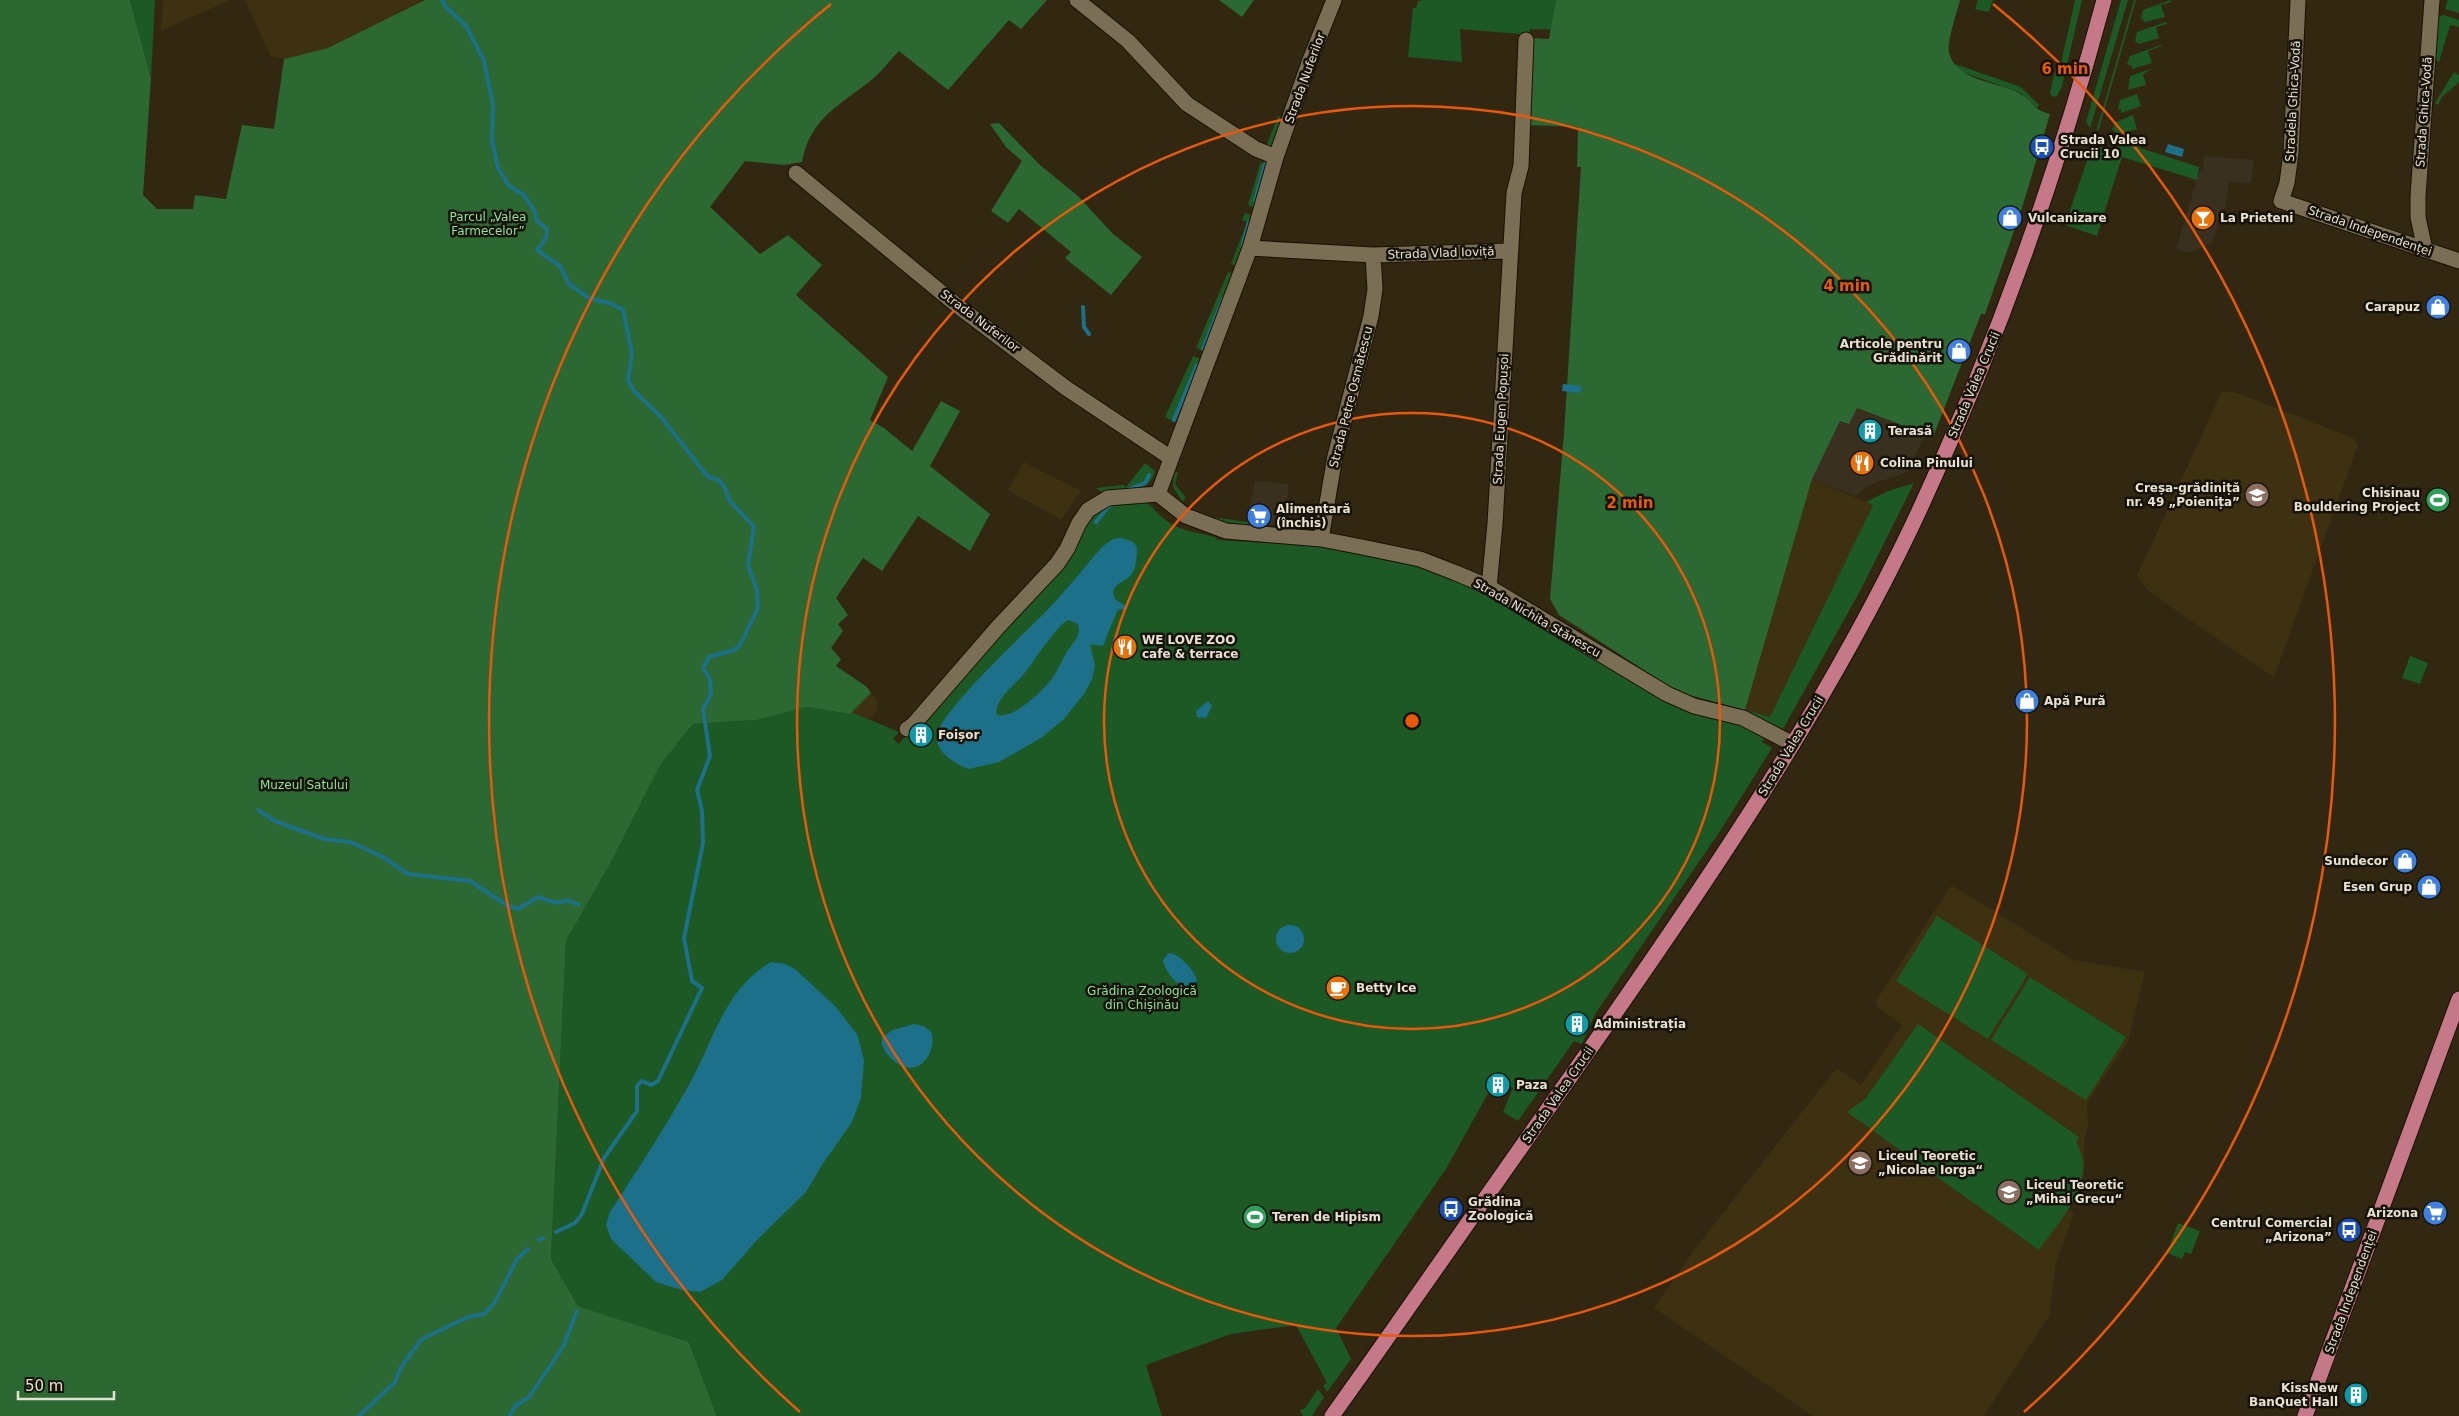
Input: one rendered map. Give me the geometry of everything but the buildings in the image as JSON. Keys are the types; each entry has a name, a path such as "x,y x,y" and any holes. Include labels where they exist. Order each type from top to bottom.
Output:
{"main road":[{"name":"Strada Valea Crucii","path":"1332,1416 1635,985 1733,839 1793,744 1868,612 1910,530 1970,397 2016,282 2042,208 2104,0"},
{"name":"Strada Independenței","path":"2306,1416 2459,999"}],"street":[{"path":"1077,0 1128,41 1187,104 1256,149 1276,157"},
{"name":"Strada Nuferilor","path":"1158,494 1250,248 1276,157 1310,60 1334,0"},
{"name":"Stradela Ghica-Vodă","path":"2281,201 2287,182 2291,153 2298,0"},
{"name":"Strada Ghica-Vodă","path":"2424,250 2418,196 2432,0"},
{"name":"Strada Vlad Ioviță","path":"1250,248 1373,255 1510,251 1514,193 1521,166 1526,40"},
{"name":"Strada Nuferilor","path":"796,174 959,307 1088,403 1171,458"},
{"name":"Strada Independenței","path":"2281,201 2459,262"},
{"name":"Strada Eugen Popușoi","path":"1488,587 1495,524 1510,251"},
{"name":"Strada Petre Osmătescu","path":"1321,539 1334,456 1371,316 1375,289 1373,255"},
{"path":"907,728 913,725 1056,564 1067,549 1079,523 1088,510 1108,498 1158,494"},
{"name":"Strada Nichita Stănescu","path":"1158,494 1186,516 1226,532 1321,539 1420,558 1488,587 1667,694 1694,706 1743,718 1793,744"}],"shaded area":[{"path":"163,0 230,0 161,31"},
{"path":"245,0 420,0 421,3 328,48 284,59 270,56"},
{"path":"2204,156 2254,160 2251,183 2229,182 2225,207 2212,243 2195,251 2185,252 2176,249 2200,169 2203,171"},
{"name":"Creșa-grădiniță nr. 49 „Poienița”","path":"2232,391 2353,438 2358,445 2274,677 2149,591 2137,576 2221,393"},
{"path":"1856,408 1925,434 1908,472 1875,483 1865,488 1856,496 1812,479 1840,420"},
{"path":"1024,462 1081,491 1061,520 1008,490"},
{"path":"1812,479 1873,505 1770,718 1745,710"},
{"path":"1255,481 1289,484 1283,526 1246,522"},
{"path":"871,693 877,700 878,709 869,720 851,712"},
{"path":"1953,886 2073,960 2145,972 2128,1042 2087,1103 2088,1125 2084,1142 2085,1166 2082,1184 2069,1209 2074,1213 2056,1263 2049,1316 1984,1416 1813,1416 1654,1308 1694,1250 1835,1070 1839,1070 1861,1085 1902,1025 1878,1007 1876,1001 1950,887"}],"green space":[{"name":"Muzeul Satului","path":"0,0 130,0 151,78 143,195 157,209 193,209 195,195 226,199 242,125 274,129 284,59 328,48 425,0 1047,0 1021,29 1009,20 948,90 899,51 873,79 826,115 818,124 811,135 802,162 784,165 745,161 710,207 760,254 788,235 822,265 796,295 888,377 870,420 884,428 912,451 941,401 960,411 930,466 990,514 970,551 918,516 882,571 863,558 836,598 848,615 838,624 843,631 831,648 841,659 836,666 867,687 871,693 850,714 807,707 757,720 693,724 661,764 609,866 566,941 551,1259 578,1306 689,1342 717,1416 0,1416"},
{"path":"130,0 155,0 151,78"},
{"path":"1219,0 1254,0 1242,17"},
{"path":"1556,0 1960,0 1949,41 1949,52 1953,62 1968,75 2019,93 2027,98 2034,107 2050,114 2022,208 1985,314 1981,314 1933,437 1857,408 1849,424 1840,421 1812,479 1745,710 1678,692 1559,615 1550,599 1564,433 1581,167 1577,167 1578,127 1529,125 1532,38 1549,39"},
{"path":"1567,0 1563,30 1530,29 1528,37 1520,38 1520,34 1460,29 1462,62 1408,57 1413,8 1416,8 1418,1"},
{"path":"1978,0 1993,0 1989,12 1975,9"},
{"path":"2075,0 2082,0 2062,86 2057,96 2053,97 2050,93 2056,67 2061,63"},
{"path":"2121,0 2128,0 2090,128 2086,122"},
{"path":"2134,0 2136,0 2099,129 2096,132"},
{"path":"2171,0 2171,2 2161,5 2165,17 2145,22 2141,18 2143,10"},
{"path":"2448,0 2459,0 2459,13 2445,9"},
{"path":"2444,15 2459,20 2459,27 2450,25 2439,62 2434,59 2439,17"},
{"path":"2166,22 2167,24 2156,27 2159,38 2139,44 2135,41 2137,32"},
{"path":"2161,45 2148,51 2152,63 2132,69 2132,66 2127,64 2130,56"},
{"path":"1955,64 2021,87 2039,105 2036,110 2021,93 1962,72"},
{"path":"2154,68 2143,74 2146,85 2128,90 2130,76"},
{"path":"2454,72 2459,75 2459,82 2442,97 2438,105 2435,103"},
{"path":"2137,94 2141,106 2121,113 2121,110 2118,109 2120,100"},
{"path":"2133,115 2137,129 2116,135 2116,132 2112,130 2116,122"},
{"path":"1278,116 1283,119 1273,149 1266,147"},
{"path":"999,123 1040,165 1078,196 1112,233 1142,257 1111,295 1065,258 1071,252 1019,209 1008,223 991,211 1022,161 1006,147 990,124"},
{"path":"2139,136 2140,148 2199,167 2197,180 2122,157 2097,236 2065,225 2093,143 2110,150 2108,156 2115,158 2119,141"},
{"path":"1261,161 1266,171 1255,208 1248,205"},
{"path":"1245,213 1254,216 1238,267 1231,264 1247,222 1242,220"},
{"path":"1228,272 1235,274 1204,351 1196,348"},
{"path":"1193,356 1201,359 1175,422 1165,417"},
{"path":"1145,463 1155,471 1152,478 1142,488 1105,494 1096,488 1123,485 1126,487"},
{"path":"1178,472 1175,484 1186,498 1182,501 1173,487 1174,473"},
{"path":"1914,483 1860,591 1783,729 1745,710 1770,717 1873,505 1866,502 1888,491"},
{"name":"Grădina Zoologică din Chișinău","path":"1141,499 1173,525 1215,537 1217,540 1340,547 1398,559 1439,573 1474,587 1540,628 1586,652 1745,728 1764,739 1762,742 1772,748 1722,828 1595,1014 1582,1044 1574,1041 1518,1121 1503,1112 1513,1088 1496,1079 1446,1169 1336,1328 1351,1359 1327,1392 1323,1386 1327,1383 1296,1325 1231,1334 1146,1365 1162,1416 717,1416 689,1342 578,1306 551,1259 566,941 609,866 661,764 693,724 757,720 807,707 850,714 851,712 899,732 893,739 899,744 1084,522 1107,503"},
{"path":"1211,517 1254,523 1254,527 1222,524 1210,520"},
{"path":"2410,656 2428,663 2420,684 2402,678"},
{"path":"1937,916 2028,974 1988,1039 1896,981"},
{"path":"2030,977 2126,1037 2086,1100 1991,1040"},
{"path":"1918,1024 2079,1137 2076,1142 2082,1156 2083,1171 2080,1185 2066,1213 2039,1250 1847,1112 1865,1099"},
{"path":"2178,1223 2200,1231 2191,1254 2185,1252 2182,1259 2167,1253"},
{"path":"1318,1389 1324,1397 1312,1416 1303,1416 1300,1410 1305,1408"}],"water":[{"path":"2168,144 2184,149 2182,157 2165,152"},
{"path":"1563,384 1581,386 1581,393 1562,391"},
{"path":"1122,538 1133,542 1137,547 1137,555 1133,572 1128,578 1117,585 1113,592 1115,599 1127,607 1126,610 1120,609 1117,611 1103,646 1090,644 1095,666 1092,679 1084,694 1064,719 1041,738 999,762 969,769 952,761 939,747 937,736 942,724 953,708 988,669 1066,590 1103,546 1113,539","holes":["1069,620 1078,624 1079,632 1076,639 1046,685 1034,698 1018,709 1011,713 997,715 996,711 999,702 1006,692 1023,675 1059,627"]},
{"path":"1208,701 1212,706 1206,718 1197,717 1196,711"},
{"path":"1290,925 1300,929 1304,939 1300,949 1290,953 1280,949 1276,939 1280,929"},
{"path":"1169,953 1182,959 1193,972 1197,980 1192,988 1188,990 1184,988 1169,973 1163,960"},
{"path":"771,962 785,964 795,969 835,1006 857,1034 864,1060 861,1098 852,1122 806,1192 757,1240 722,1280 700,1292 682,1290 656,1282 611,1239 606,1225 610,1212 652,1147 692,1079 732,999 743,985"},
{"path":"914,1024 929,1030 932,1035 932,1043 926,1059 920,1065 912,1068 902,1066 886,1053 882,1044 882,1037 893,1030"}],"waterway":[{"path":"442,0 446,7 466,26 484,61 493,104 492,140 498,168 509,186 524,195 534,210 537,221 547,229 546,238 537,250 560,266 569,284 589,298 612,304 623,310 632,353 628,380 634,391 661,417 708,477 719,480 725,488 729,500 754,527 748,565 757,590 758,608 740,645 734,650 709,657 703,668 710,679 711,694 703,709 710,756 697,790 702,811 703,843 684,938 692,981 702,988 658,1081 651,1085 642,1081 637,1086 637,1111 604,1158 582,1214 575,1223 556,1232"},
{"path":"1255,201 1265,164"},
{"path":"1243,244 1249,222"},
{"path":"1203,349 1223,299"},
{"path":"1083,307 1084,327 1089,334"},
{"path":"1174,420 1197,365"},
{"path":"1129,489 1145,483 1149,475"},
{"path":"1096,522 1108,507 1114,504"},
{"path":"258,810 275,821 324,839 350,842 383,857 408,874 470,881 508,906 518,909 538,897 556,902 567,900 579,905"},
{"path":"539,1240 543,1238"},
{"path":"359,1416 395,1382 401,1367 422,1339 468,1317 484,1314 495,1302 517,1259 528,1249"},
{"path":"510,1416 515,1406 529,1397 563,1347 577,1311"}],"place":[{"name":"Strada Valea Crucii 10","path":"2042,147"},
{"name":"Vulcanizare","path":"2010,218"},
{"name":"La Prieteni","path":"2203,218"},
{"name":"Carapuz","path":"2438,307"},
{"name":"Articole pentru Grădinărit","path":"1959,351"},
{"name":"Terasă","path":"1870,431"},
{"name":"Colina Pinului","path":"1862,463"},
{"name":"Creșa-grădiniță nr. 49 „Poienița”","path":"2257,495"},
{"name":"Chisinau Bouldering Project","path":"2438,500"},
{"name":"Alimentară (închis)","path":"1259,516"},
{"name":"WE LOVE ZOO cafe & terrace","path":"1125,647"},
{"name":"Apă Pură","path":"2027,701"},
{"name":"Foișor","path":"921,735"},
{"name":"Sundecor","path":"2405,861"},
{"name":"Esen Grup","path":"2429,887"},
{"name":"Betty Ice","path":"1338,988"},
{"name":"Administrația","path":"1577,1024"},
{"name":"Paza","path":"1498,1085"},
{"name":"Liceul Teoretic „Nicolae Iorga“","path":"1860,1163"},
{"name":"Liceul Teoretic „Mihai Grecu“","path":"2009,1192"},
{"name":"Grădina Zoologică","path":"1451,1209"},
{"name":"Arizona","path":"2435,1213"},
{"name":"Teren de Hipism","path":"1255,1217"},
{"name":"Centrul Comercial „Arizona”","path":"2349,1230"},
{"name":"KissNew BanQuet Hall","path":"2356,1395"}],"park label":[{"name":"Parcul „Valea Farmecelor”","path":"488,224"}]}
